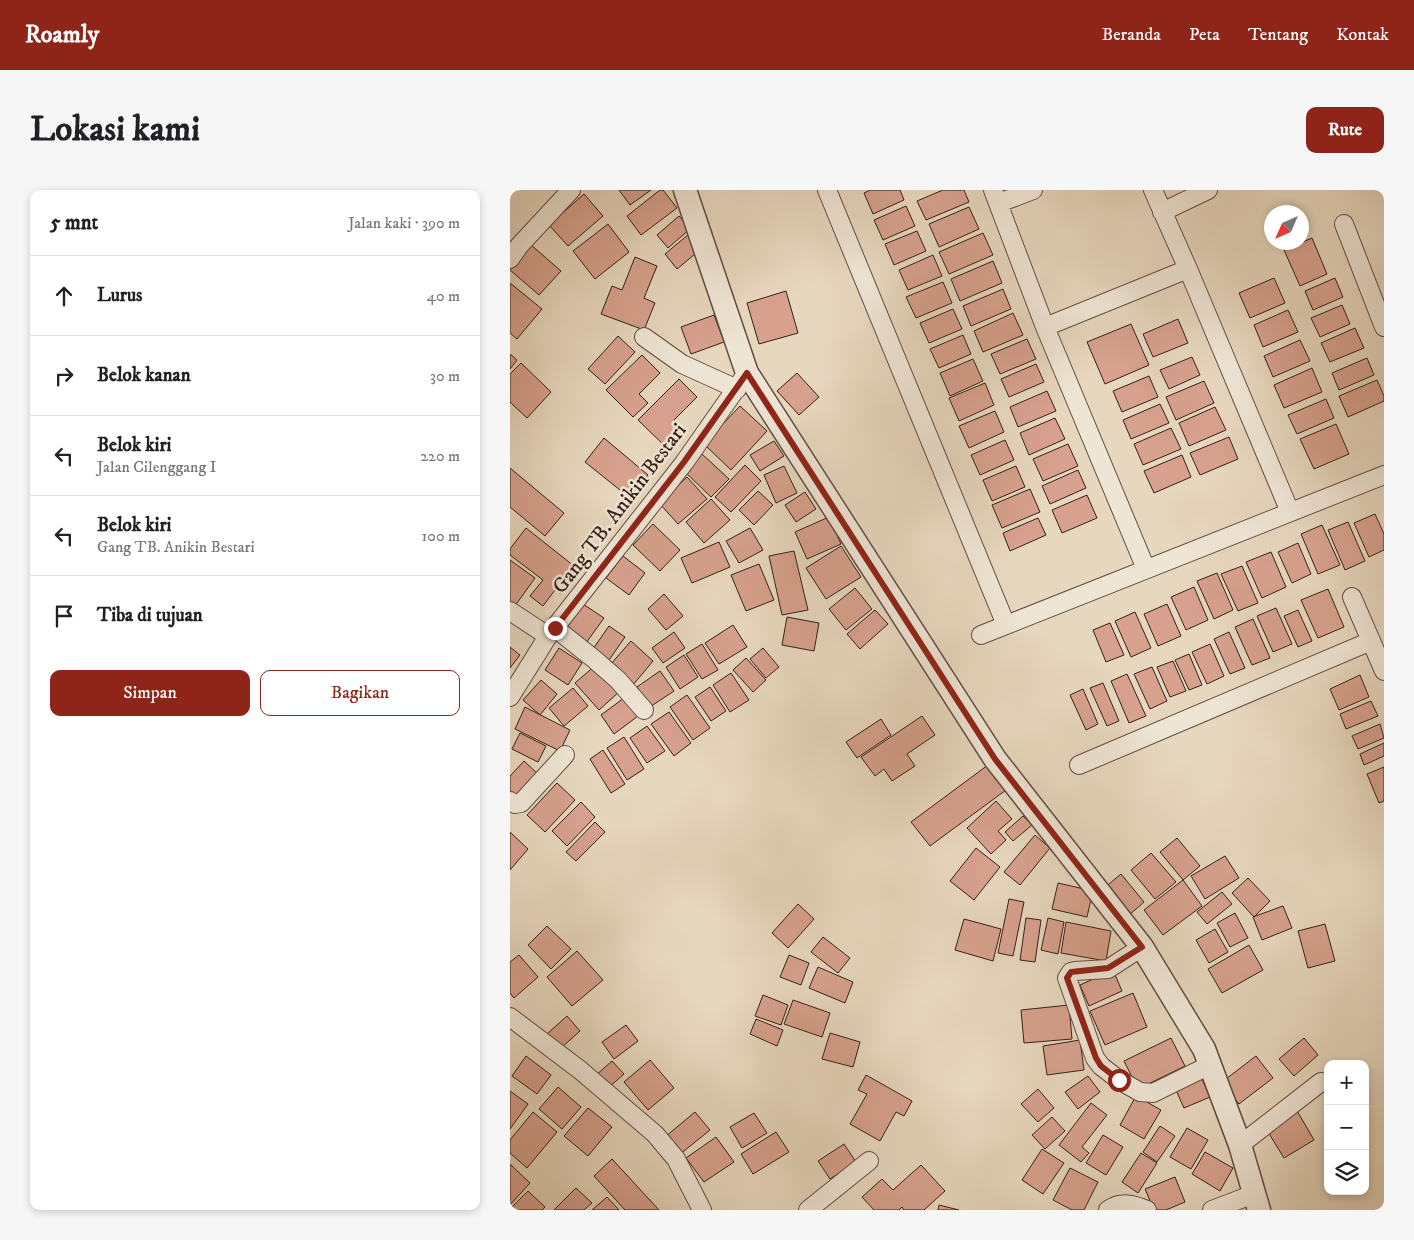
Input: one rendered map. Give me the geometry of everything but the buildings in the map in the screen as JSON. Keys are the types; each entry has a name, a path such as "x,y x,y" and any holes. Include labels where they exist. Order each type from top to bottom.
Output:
{"street":[{"path":"510,259 519,246 571,190"},
{"path":"685,190 742,381 995,759 1142,947 1204,1049 1240,1146 1256,1202 1212,1210"},
{"path":"826,190 1006,625"},
{"path":"1032,190 996,196 1045,327 1146,569"},
{"path":"1153,190 1188,268 1290,512"},
{"path":"1162,212 1208,190"},
{"path":"1344,224 1384,327"},
{"path":"1045,327 1188,268"},
{"path":"644,337 682,364 742,381"},
{"name":"Gang TB. Anikin Bestari","path":"510,697 552,632 684,462 742,381"},
{"path":"981,635 1384,475"},
{"path":"1352,597 1384,671"},
{"path":"510,611 552,632 594,659 618,680 644,710"},
{"path":"1079,765 1371,641"},
{"path":"510,801 515,804 521,803 565,755"},
{"path":"1142,947 1108,968 1071,972 1067,978 1096,1058 1101,1066 1119,1080 1140,1092 1153,1093 1210,1065"},
{"path":"510,1017 573,1064 655,1134 676,1159 702,1210"},
{"path":"1240,1146 1321,1082"},
{"path":"808,1210 869,1161"},
{"path":"1108,1210 1123,1204 1134,1205 1147,1210"}],"route":[{"path":"555,628 684,462 747,373 995,759 1142,947 1104,970 1075,971 1071,972 1067,978 1096,1058 1101,1066 1119,1080"}]}
